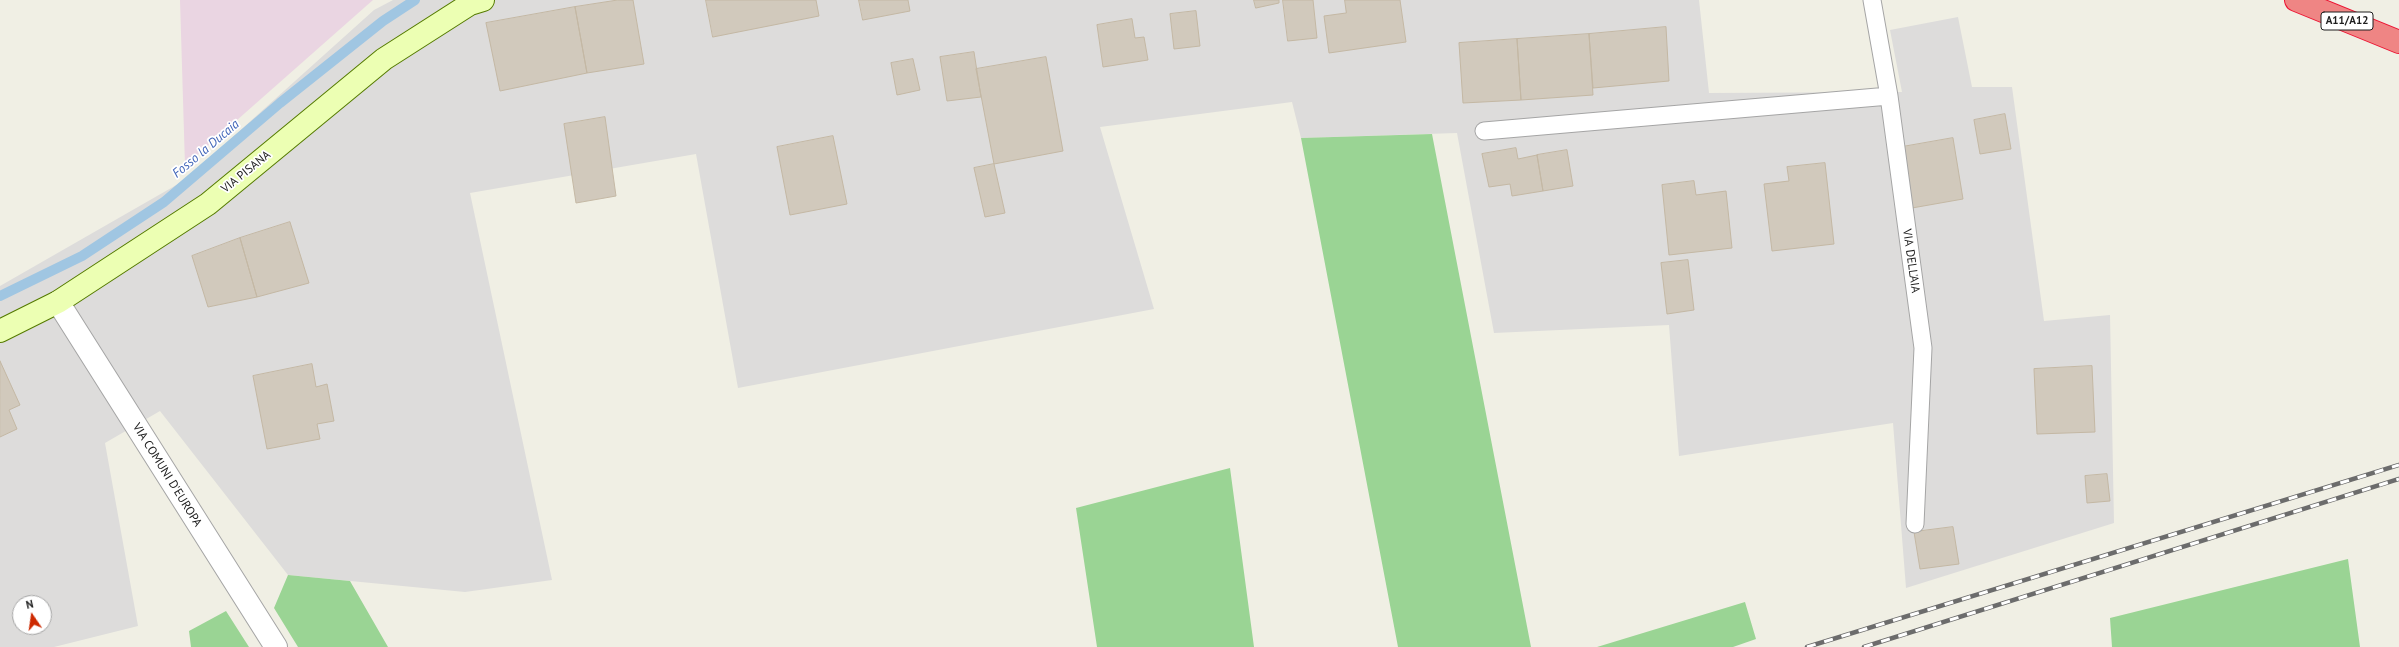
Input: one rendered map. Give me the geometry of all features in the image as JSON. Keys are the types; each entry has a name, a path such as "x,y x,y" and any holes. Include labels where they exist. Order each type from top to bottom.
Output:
{"highway":[{"name":"A11/A12","path":"2296,0 2399,42"}],"main road":[{"name":"VIA PISANA","path":"0,331 58,302 208,204 384,58 470,4 483,0"}],"street":[{"name":"VIA COMUNI D'EUROPA","path":"58,302 276,647"}],"lane":[{"name":"VIA DELL'AIA","path":"1872,0 1889,96 1923,348 1915,524"},
{"path":"1484,131 1889,96"}],"shaded area":[{"path":"180,0 373,0 185,166"},
{"path":"393,0 1699,0 1709,93 1902,92 1890,30 1958,17 1972,87 2012,87 2044,321 2110,315 2114,523 1906,588 1893,423 1679,456 1669,325 1494,333 1457,133 1301,138 1292,102 1100,127 1154,309 738,388 696,154 470,193 552,580 465,592 288,575 160,411 105,443 138,626 54,647 0,647 0,286 185,180 374,10"}],"green space":[{"path":"1432,134 1531,647 1398,647 1301,138"},
{"path":"1230,468 1254,647 1097,647 1076,508"},
{"path":"2348,559 2360,647 2112,647 2110,618"},
{"path":"288,575 350,581 388,647 298,647 274,608"},
{"path":"1745,602 1756,639 1733,647 1597,647"},
{"path":"226,611 249,647 191,647 189,631"}],"building":[{"path":"618,0 633,0 644,64 587,73 575,7"},
{"path":"706,0 816,0 819,16 713,37"},
{"path":"859,0 908,0 910,11 863,20"},
{"path":"1254,0 1279,0 1279,3 1256,8"},
{"path":"1283,0 1313,0 1317,38 1288,41"},
{"path":"1345,0 1400,0 1406,42 1329,53 1324,16 1346,13"},
{"path":"575,7 587,73 500,91 486,23"},
{"path":"1196,11 1200,46 1174,49 1170,14"},
{"path":"1132,19 1135,38 1144,37 1148,60 1103,67 1097,25"},
{"path":"1666,27 1669,81 1593,88 1589,34"},
{"path":"1589,34 1593,95 1521,100 1517,39"},
{"path":"1517,39 1521,100 1463,103 1459,43"},
{"path":"974,52 981,97 947,101 940,57"},
{"path":"1046,57 1063,151 994,164 976,69"},
{"path":"913,59 920,90 897,95 891,63"},
{"path":"2005,114 2011,149 1980,154 1974,120"},
{"path":"605,117 616,196 576,203 564,124"},
{"path":"833,136 847,204 790,215 777,147"},
{"path":"1953,138 1963,199 1912,208 1902,147"},
{"path":"1516,148 1518,159 1537,155 1543,191 1512,196 1510,184 1489,187 1482,154"},
{"path":"1567,150 1573,186 1543,191 1537,155"},
{"path":"1825,163 1834,244 1772,251 1764,184 1789,181 1787,167"},
{"path":"994,164 1005,213 985,217 974,168"},
{"path":"1694,181 1696,195 1726,191 1732,248 1669,255 1662,185"},
{"path":"290,222 309,283 257,297 240,238"},
{"path":"240,238 257,297 208,307 192,256"},
{"path":"1688,260 1694,310 1667,314 1661,263"},
{"path":"0,361 20,405 9,410 17,429 0,437"},
{"path":"312,364 316,387 327,384 334,421 317,424 320,439 267,449 253,376"},
{"path":"2092,366 2095,432 2037,434 2034,369"},
{"path":"2107,474 2110,501 2087,503 2085,476"},
{"path":"1953,527 1959,564 1920,569 1914,532"}],"waterway":[{"name":"Fosso la Ducaia","path":"0,296 82,256 164,202 280,103 383,21 415,0"}],"railway":[{"path":"1807,647 2399,465"},
{"path":"1864,647 2399,479"}]}
